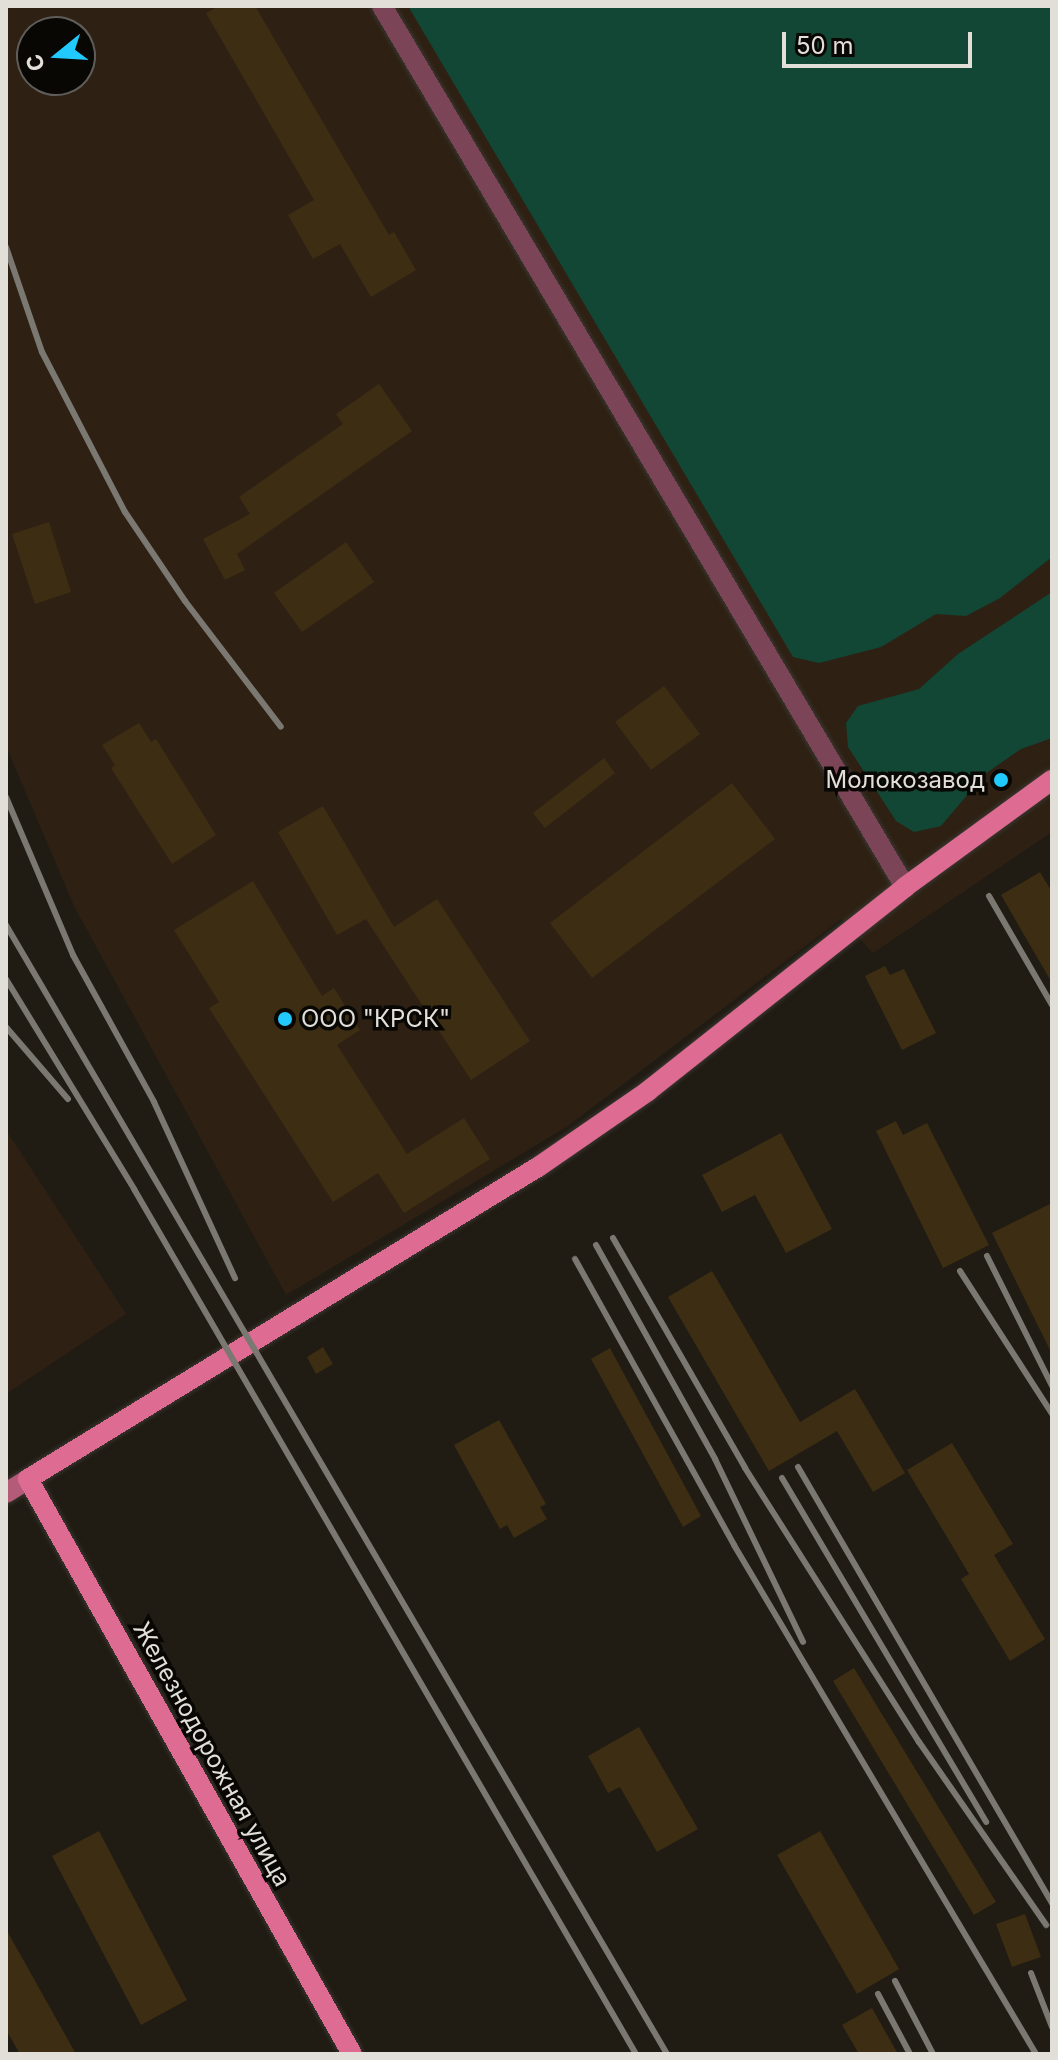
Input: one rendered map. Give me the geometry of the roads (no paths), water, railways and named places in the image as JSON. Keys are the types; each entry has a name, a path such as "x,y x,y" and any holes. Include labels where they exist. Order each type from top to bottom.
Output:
{"main road":[{"path":"6,1493 538,1167 648,1091 905,887 1052,780"},
{"name":"Железнодорожная улица","path":"28,1479 352,2054"}],"street":[{"path":"382,6 905,887"}],"railway":[{"path":"6,247 42,352 125,512 185,601 281,727"},
{"path":"6,797 73,955 154,1102 235,1278"},
{"path":"989,896 1052,1005"},
{"path":"6,925 667,2054"},
{"path":"6,979 134,1189 636,2054"},
{"path":"6,1027 68,1099"},
{"path":"613,1238 745,1468 919,1742 1046,1925"},
{"path":"596,1245 715,1459 803,1642"},
{"path":"987,1256 1052,1386"},
{"path":"575,1259 734,1545 1036,2054"},
{"path":"960,1271 1052,1414"},
{"path":"798,1467 1052,1903"},
{"path":"782,1478 986,1822"},
{"path":"1031,1973 1052,2027"},
{"path":"895,1981 933,2054"},
{"path":"878,1994 910,2054"}],"place":[{"name":"Молокозавод","path":"1001,780"},
{"name":"ООО \"КРСК\"","path":"285,1019"}]}
